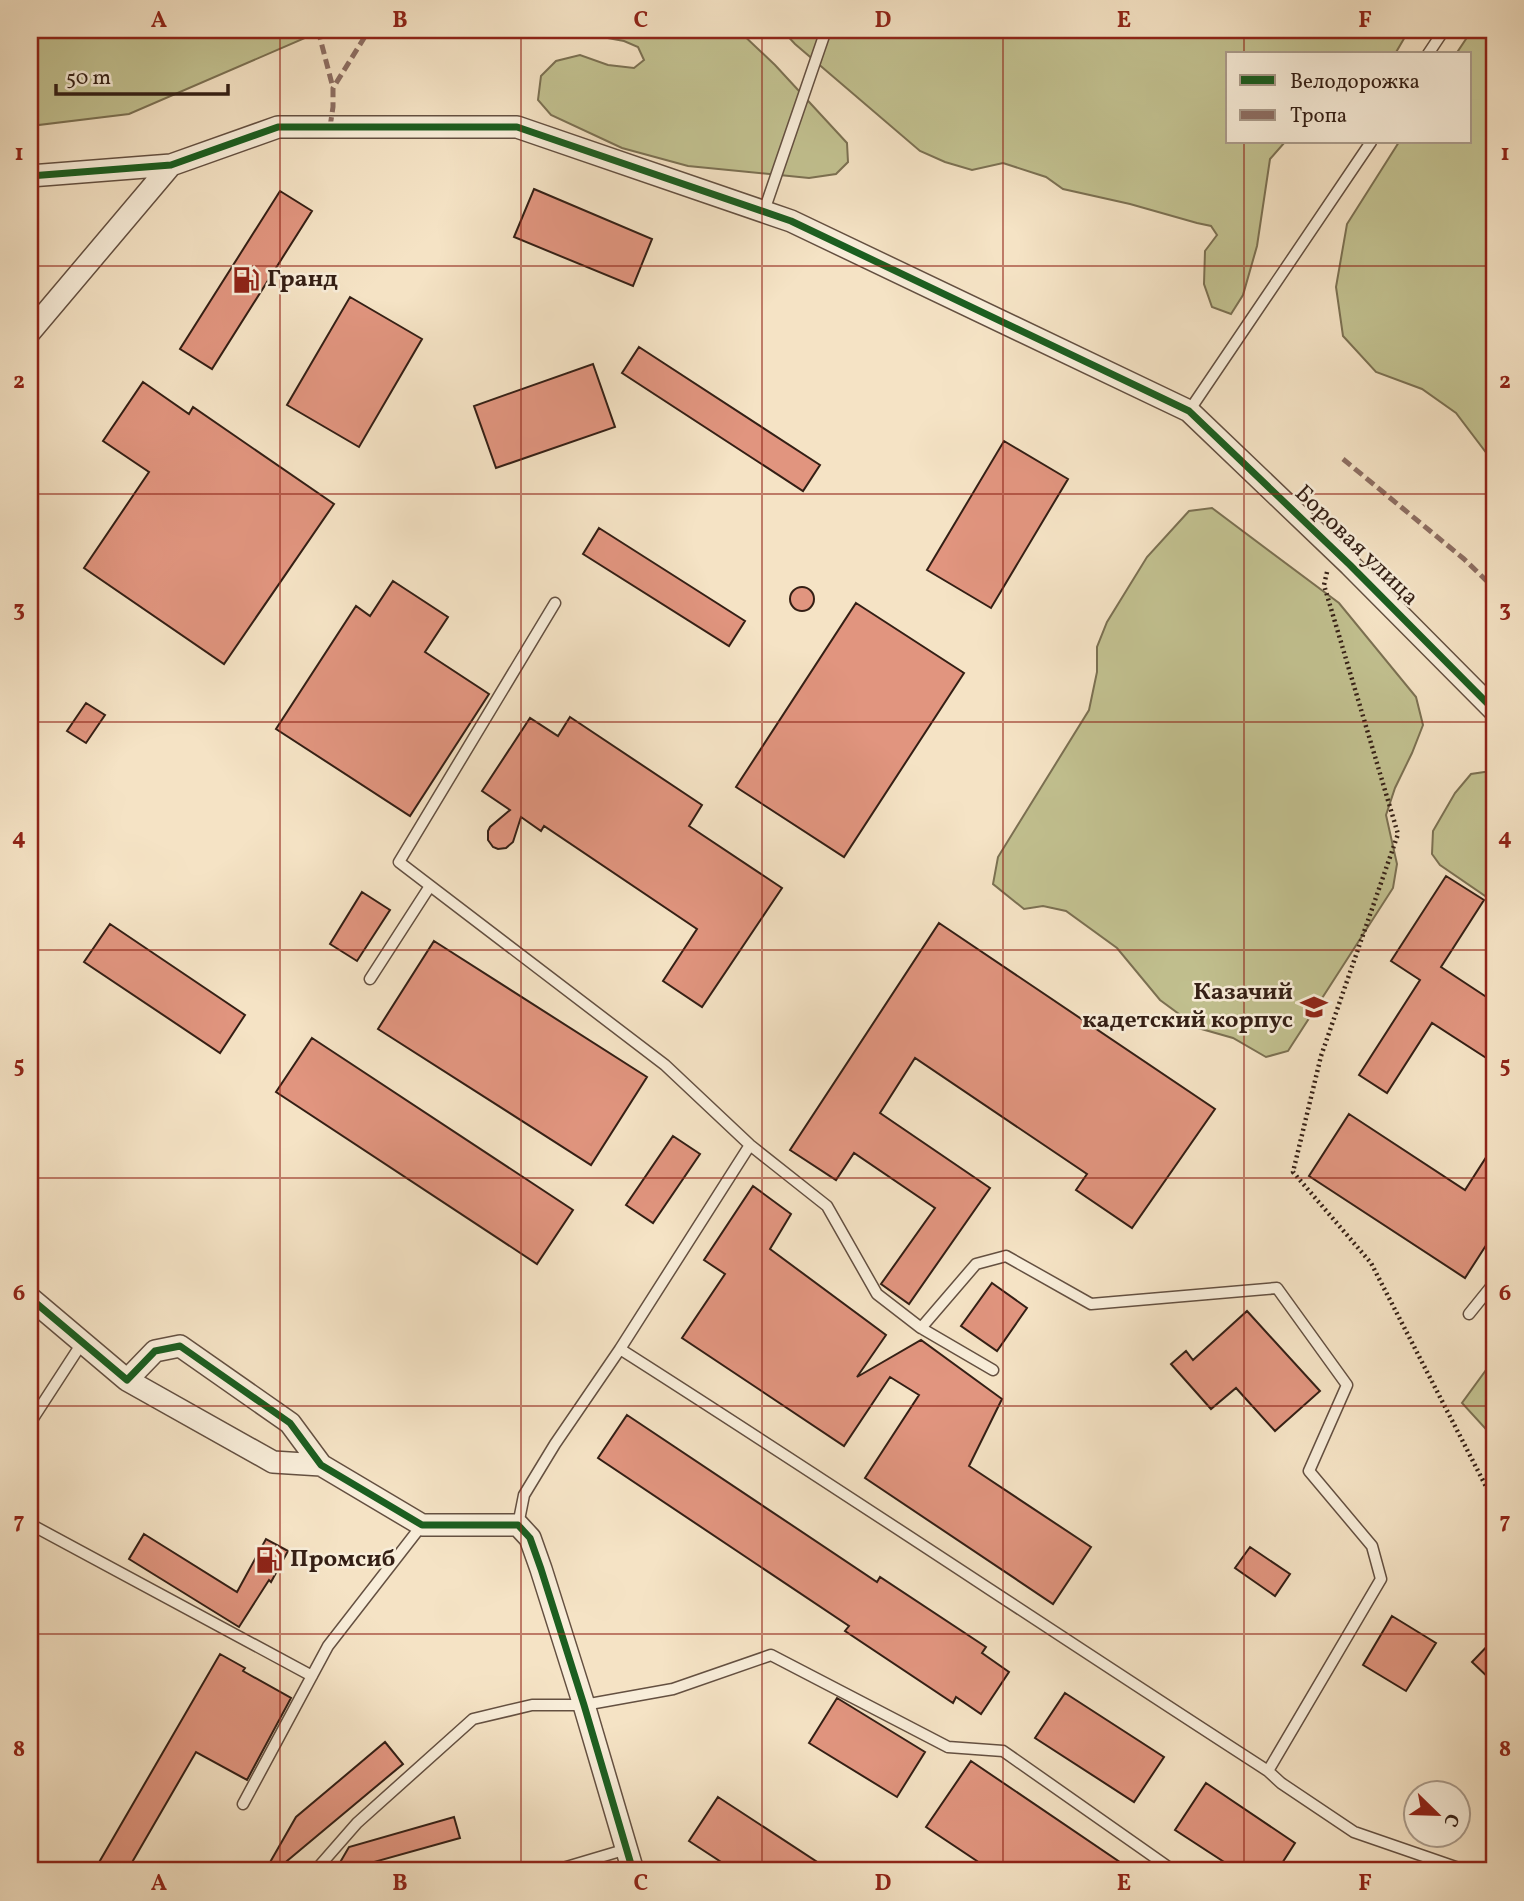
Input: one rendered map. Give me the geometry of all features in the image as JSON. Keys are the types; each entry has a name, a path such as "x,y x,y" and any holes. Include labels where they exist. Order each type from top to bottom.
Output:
{"street":[{"name":"Боровая улица","path":"30,176 171,165 278,127 517,127 764,211 791,221 1189,411 1331,547 1494,710"},
{"path":"30,332 171,165"},
{"path":"30,1298 127,1380 273,1462 321,1465"},
{"path":"127,1380 155,1351 180,1346 290,1423 321,1465 422,1525 518,1525 530,1538 584,1705 633,1871"}],"lane":[{"path":"764,211 826,30"},
{"path":"1429,52 1444,30"},
{"path":"1189,411 1370,144"},
{"path":"555,603 399,862 665,1065 750,1145 827,1206 877,1294 921,1328 993,1370"},
{"path":"370,979 430,886"},
{"path":"518,1525 524,1495 555,1444 620,1349 750,1145"},
{"path":"921,1328 976,1264 1006,1256 1091,1304 1277,1287 1347,1385 1308,1471 1372,1546 1381,1579 1268,1771"},
{"path":"1469,1314 1494,1283"},
{"path":"30,1423 82,1343"},
{"path":"620,1349 1268,1771 1281,1783 1354,1832 1467,1871"},
{"path":"30,1524 312,1676"},
{"path":"243,1804 328,1646 422,1525"},
{"path":"315,1871 358,1823 473,1719 532,1705 584,1705 673,1689 771,1654 948,1747 1003,1751 1174,1871"},
{"path":"552,1871 626,1849"}],"path":[{"path":"1331,547 1324,585 1398,834 1321,1056 1293,1172 1371,1263 1494,1502"}],"shaded area":[{"path":"30,30 312,30 305,38 129,114 30,126"},
{"path":"564,30 738,30 775,65 847,143 848,162 836,174 809,178 688,166 622,148 551,115 538,100 541,76 556,61 580,55 608,65 634,68 644,60 638,47 624,41"},
{"path":"782,30 1409,30 1396,52 1226,52 1226,144 1283,144 1270,159 1257,246 1243,295 1231,314 1212,307 1204,284 1205,251 1217,235 1211,226 1063,189 1046,177 1003,163 972,170 945,162 920,151"},
{"path":"1472,30 1494,30 1494,463 1456,413 1422,389 1376,372 1343,336 1336,287 1347,224 1398,144 1472,144 1472,52 1457,52"},
{"path":"1212,508 1339,603 1416,697 1423,725 1386,815 1397,864 1393,888 1288,1051 1266,1057 1233,1038 1198,1028 1160,1000 1117,948 1066,911 1043,906 1024,909 993,884 998,857 1089,710 1097,672 1097,647 1107,622 1147,557 1189,511"},
{"path":"1494,772 1494,902 1440,865 1432,854 1433,831 1455,793 1471,774"},
{"path":"1494,1359 1494,1438 1462,1403"}],"building":[{"path":"534,189 652,239 633,286 514,237"},
{"name":"Гранд","path":"280,191 312,211 212,369 180,349"},
{"path":"350,297 422,339 359,447 287,405"},
{"path":"639,347 820,465 803,491 622,373"},
{"path":"593,364 615,427 496,468 474,406"},
{"path":"143,382 189,414 193,407 334,504 224,664 84,568 149,472 103,441"},
{"path":"1004,441 1068,479 991,608 927,570"},
{"path":"599,528 745,621 729,646 583,554"},
{"path":"393,581 448,617 425,652 489,694 410,816 276,729 356,606 370,616"},
{"path":"802,587 813,594 814,599 807,610 802,611 791,604 790,599 797,588"},
{"path":"856,603 964,673 844,857 736,787"},
{"path":"86,703 105,715 86,743 67,731"},
{"path":"570,717 702,805 689,826 782,888 702,1007 663,981 697,929 544,826 541,831 521,817 513,842 506,848 493,847 488,840 490,827 510,810 482,791 530,718 558,736"},
{"path":"1446,876 1484,900 1441,967 1494,1002 1494,1063 1432,1023 1387,1093 1359,1075 1420,980 1391,961"},
{"path":"362,892 390,910 357,961 330,944"},
{"path":"939,923 1215,1109 1132,1228 1076,1190 1087,1174 915,1058 880,1113 990,1188 909,1304 881,1284 935,1208 854,1153 836,1180 790,1150"},
{"path":"110,924 245,1015 220,1053 84,962"},
{"path":"434,941 647,1077 591,1165 378,1029"},
{"path":"312,1038 573,1210 537,1264 276,1092"},
{"path":"1349,1114 1465,1190 1494,1145 1494,1233 1465,1278 1309,1176"},
{"path":"673,1136 700,1154 653,1223 626,1205"},
{"path":"753,1186 791,1214 770,1249 886,1335 857,1377 921,1340 1002,1399 969,1466 1091,1547 1053,1604 865,1478 919,1395 890,1377 844,1446 682,1338 725,1274 704,1260"},
{"path":"992,1283 1027,1308 997,1351 961,1326"},
{"path":"1247,1311 1320,1391 1275,1431 1236,1388 1211,1409 1171,1364 1186,1351 1193,1360"},
{"path":"627,1415 877,1582 880,1577 986,1647 982,1653 1009,1672 981,1714 956,1697 953,1703 845,1631 849,1626 598,1458"},
{"path":"144,1534 237,1592 266,1539 288,1551 271,1582 269,1580 239,1627 129,1559"},
{"path":"1250,1547 1290,1574 1275,1596 1235,1568"},
{"path":"1392,1616 1436,1643 1406,1691 1363,1665"},
{"path":"1494,1639 1494,1683 1472,1662"},
{"path":"220,1654 245,1668 243,1671 291,1698 247,1780 196,1752 127,1871 94,1871"},
{"path":"1065,1693 1164,1757 1134,1802 1035,1738"},
{"path":"837,1698 925,1752 897,1797 809,1743"},
{"path":"385,1742 403,1764 275,1871 265,1871 296,1817"},
{"path":"971,1761 1133,1871 992,1871 926,1827"},
{"path":"1206,1783 1295,1843 1277,1871 1238,1871 1175,1830"},
{"path":"718,1797 831,1871 735,1871 689,1841"},
{"path":"454,1817 460,1838 363,1865 359,1871 335,1871 349,1847"}],"marked path":[{"path":"318,30 333,88"},
{"path":"330,127 333,88 369,30"},
{"path":"1343,459 1464,559 1494,588"}],"cycle path":[{"path":"30,176 171,165 278,127 517,127 791,221 1189,411 1350,565 1494,710"},
{"path":"30,1298 127,1380 155,1351 180,1346 290,1423 321,1465 422,1525 518,1525 530,1538 541,1569 633,1871"}],"place":[{"name":"Гранд","path":"246,280"},
{"name":"Казачий кадетский корпус","path":"1314,1007"},
{"name":"Промсиб","path":"269,1560"}]}
